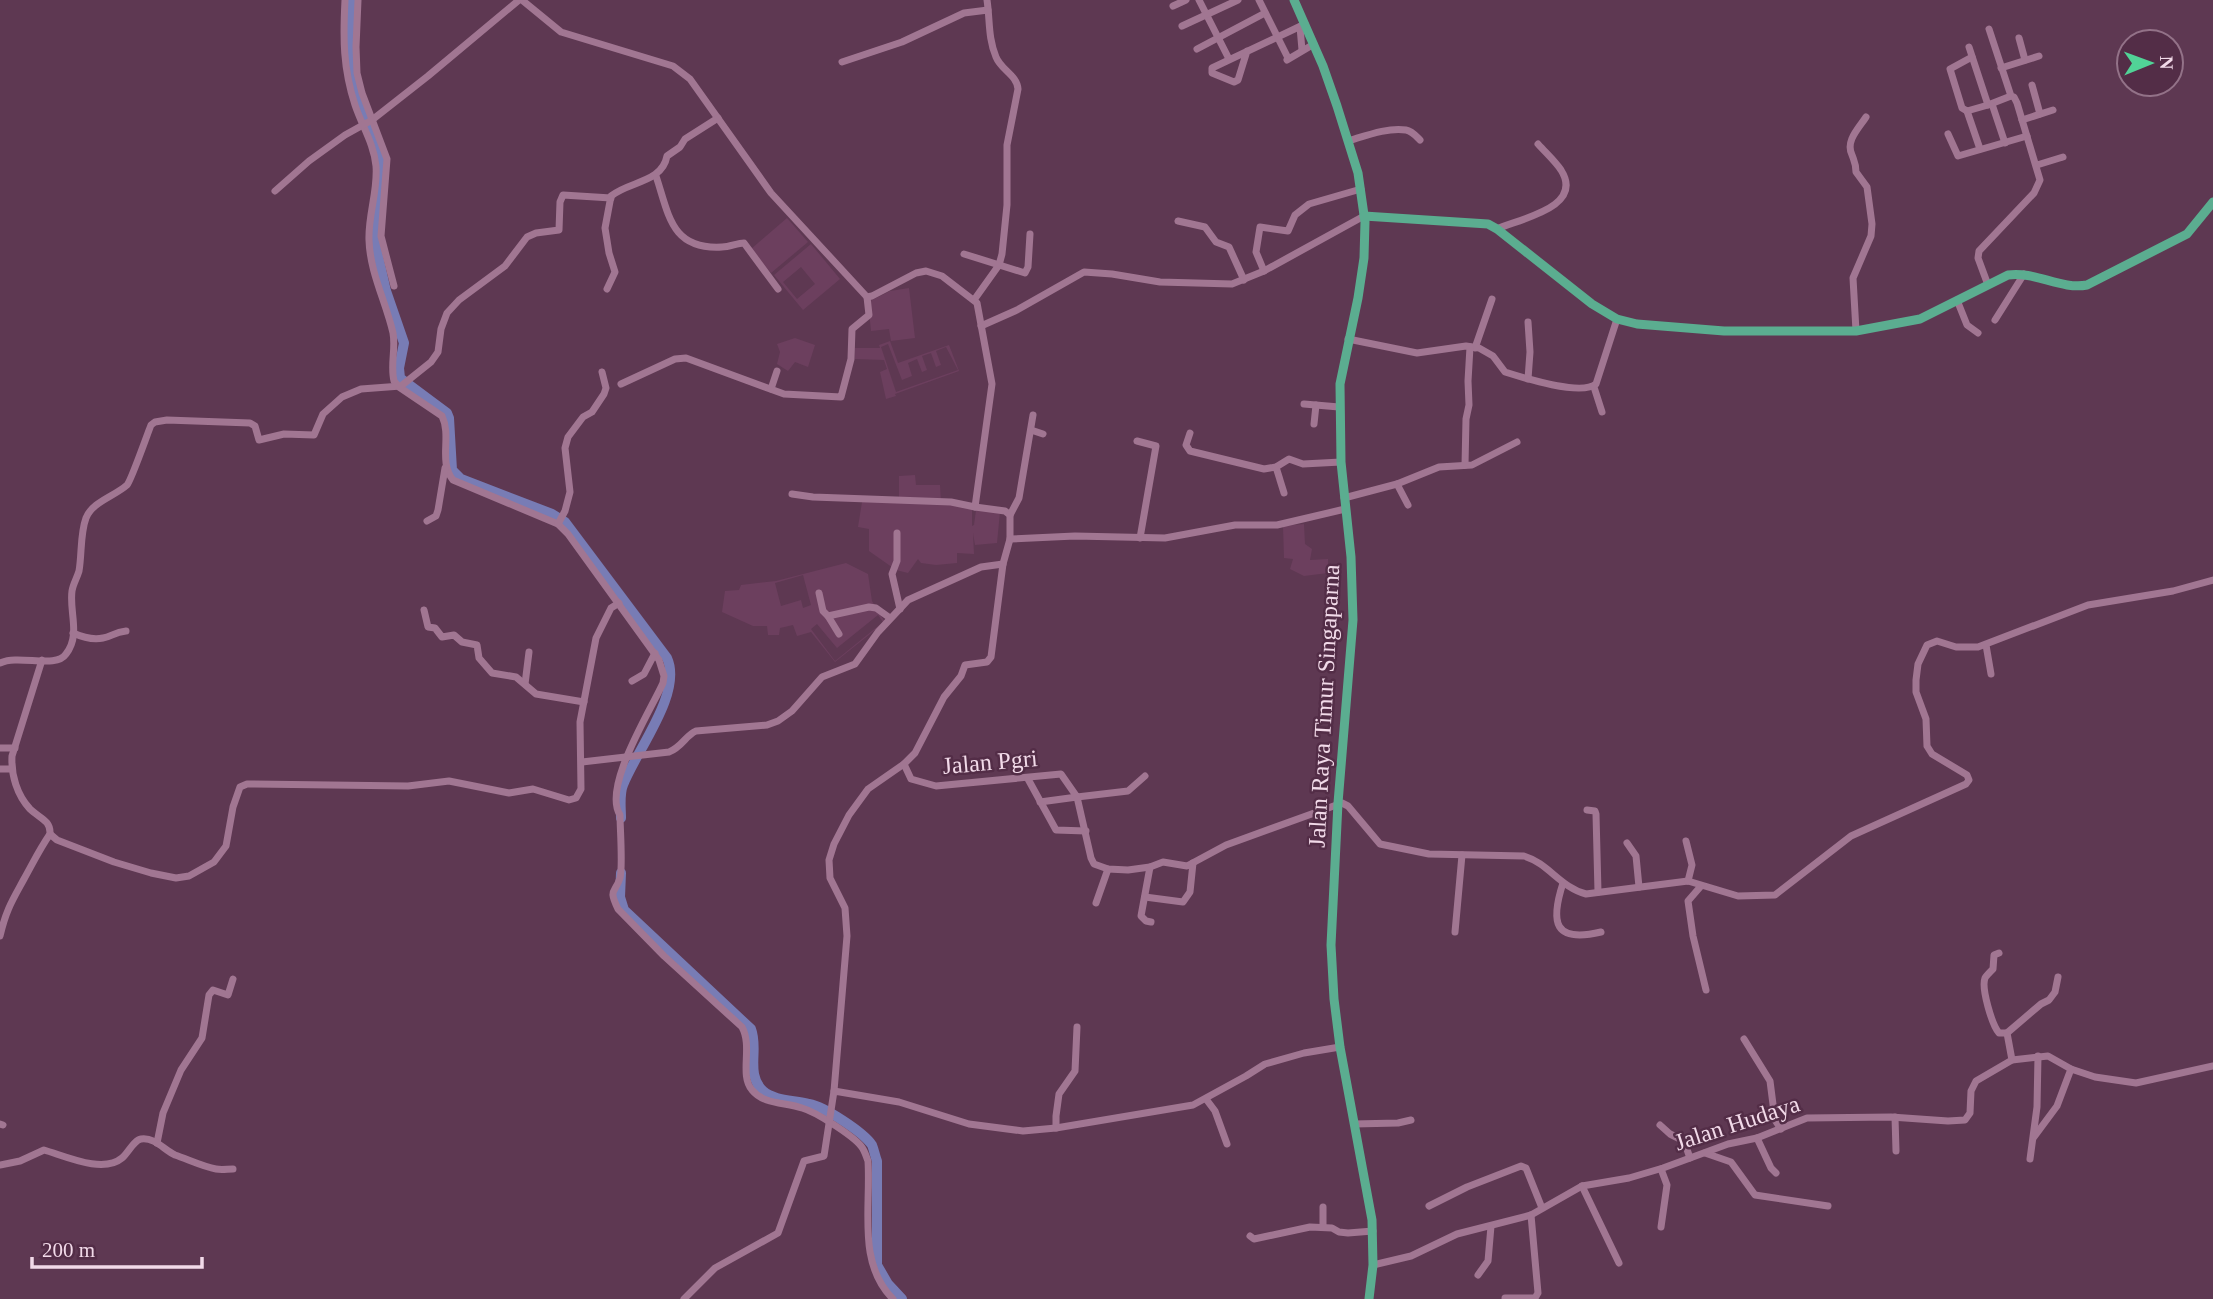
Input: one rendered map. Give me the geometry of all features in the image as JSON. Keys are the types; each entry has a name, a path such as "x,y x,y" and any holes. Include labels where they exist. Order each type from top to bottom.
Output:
{"main road":[{"name":"Jalan Raya Timur Singaparna","path":"1299,2 1303,25 1314,44 1349,141 1361,189 1364,216 1364,258 1340,384 1341,462 1351,557 1353,620 1338,803 1331,945 1340,1046 1373,1231 1369,1299"},
{"path":"1364,216 1482,223 1497,229 1592,304 1618,319 1637,324 1724,331 1824,333 1856,331 1913,321 2008,275 2024,274 2077,286 2087,285 2187,234 2213,202"}],"street":[{"path":"345,0 343,45 346,75 387,159 381,243 394,286"},
{"path":"358,0 357,73 376,166 370,226 371,259 393,332 393,376 442,416 445,424 445,467 438,510 436,516 426,521"},
{"path":"275,191 309,161 368,122 428,76 520,0 561,32 673,66 690,79 771,193 869,296 869,315 852,329 851,359 841,397 788,395 686,359 675,359 621,384"},
{"path":"974,300 999,265 1007,205 1007,145 1018,89 1017,81 998,61 990,36 986,0"},
{"path":"1173,6 1186,0"},
{"path":"1199,0 1228,59"},
{"path":"1182,26 1238,0"},
{"path":"1259,0 1287,58 1314,44"},
{"path":"842,62 902,41 964,13 988,10"},
{"path":"1197,49 1265,13"},
{"path":"1247,51 1238,80 1234,82 1211,71 1228,59 1303,25 1302,50"},
{"path":"1988,285 1978,258 1979,251 2039,187 2040,180 2017,103 2011,96 1989,29"},
{"path":"2019,38 2025,60"},
{"path":"1969,47 2005,143"},
{"path":"2001,68 2039,56"},
{"path":"1972,57 1950,70 1962,108 1967,111 1980,149"},
{"path":"2032,85 2040,114"},
{"path":"1967,111 2011,96"},
{"path":"2022,120 2053,110"},
{"path":"607,289 615,272 606,228 611,198 617,191 656,176 667,156 716,115"},
{"path":"1856,331 1853,278 1870,238 1872,224 1867,187 1856,174 1856,162 1850,145 1867,117"},
{"path":"1349,141 1374,133 1403,130 1420,140"},
{"path":"1948,134 1956,156 2027,135"},
{"path":"1497,229 1553,208 1562,196 1565,187 1561,171 1538,144"},
{"path":"2037,165 2063,157"},
{"path":"656,176 672,222 684,240 712,247 744,243 778,289"},
{"path":"1264,271 1256,252 1260,227 1287,231 1295,215 1309,204 1361,189"},
{"path":"0,663 14,658 48,662 65,656 75,624 72,595 79,570 85,520 90,510 130,482 151,425 167,420 250,423 255,426 259,440 284,434 314,435 323,414 342,397 361,389 402,384 431,362 438,352 441,329 447,313 459,300 505,266 527,237 559,230 560,201 563,195 611,198"},
{"path":"981,326 1017,310 1084,272 1195,285 1231,284 1264,271 1364,216"},
{"path":"1178,221 1205,227 1216,242 1230,247 1244,279"},
{"path":"964,254 1025,273 1028,267 1030,234"},
{"path":"869,296 916,273 926,271 942,276 978,306 992,384 975,507"},
{"path":"1995,320 2024,274"},
{"path":"1465,465 1472,347 1492,299"},
{"path":"1957,300 1967,325 1978,334"},
{"path":"1602,412 1594,387 1618,319"},
{"path":"1528,322 1531,352 1528,379"},
{"path":"1349,339 1417,353 1472,347 1493,356 1505,372 1574,388 1594,387"},
{"path":"771,389 777,371"},
{"path":"560,521 570,492 565,447 568,437 583,417 592,412 604,394 606,388 602,372"},
{"path":"1304,404 1339,407"},
{"path":"1314,424 1316,405"},
{"path":"684,1299 715,1268 778,1233 804,1161 824,1156 834,1091 847,915 830,878 829,860 839,834 868,789 915,753 944,697 961,676 965,665 988,662 991,657 1003,564 1010,539 1010,516 1019,498 1033,415"},
{"path":"1031,430 1043,434"},
{"path":"1190,433 1186,445 1190,451 1252,467 1270,469 1289,459 1303,464 1341,462"},
{"path":"1137,441 1156,446 1140,538"},
{"path":"1344,498 1397,484 1439,467 1475,463 1517,442"},
{"path":"445,467 453,480 459,483 560,521 655,653 662,669 663,683 617,791 616,805 620,814 620,879 613,889 613,894 618,909 664,956 742,1027 748,1042 748,1083 753,1092 765,1100 802,1107 856,1140 866,1153 871,1264 880,1285 893,1299"},
{"path":"1276,467 1284,492"},
{"path":"1397,484 1408,505"},
{"path":"792,494 951,502 1005,512 1010,516"},
{"path":"1010,539 1188,535 1235,525 1277,525 1345,509"},
{"path":"897,533 898,550 892,574 900,609"},
{"path":"582,762 642,757 677,749 692,732 767,725 778,721 792,710 822,677 855,664 890,618 914,597 981,567 1003,564"},
{"path":"1077,797 1091,858 1097,866 1108,869 1136,870 1163,862 1184,866 1226,845 1338,803 1348,806 1380,844 1429,854 1524,856 1537,862 1577,892 1586,894 1688,881 1738,896 1774,895 1851,836 1966,784 1969,780 1967,775 1933,754 1927,746 1926,719 1916,692 1918,664 1927,645 1937,641 1956,647 1986,645 2088,605 2173,591 2213,580"},
{"path":"819,593 824,611 839,634"},
{"path":"50,834 57,840 114,862 184,878 214,862 222,852 228,841 240,787 247,784 408,786 449,781 509,793 533,789 569,800 579,796 583,702 596,638 611,608 619,603"},
{"path":"828,616 869,607 876,608 890,618"},
{"path":"424,610 428,628 435,628 442,637 454,635 465,643 477,645 479,658 490,672 512,676 540,695 583,702"},
{"path":"73,633 84,637 104,638 113,632 125,631"},
{"path":"1986,645 1991,674"},
{"path":"525,684 529,652"},
{"path":"632,681 644,674 655,653"},
{"path":"0,936 3,908 26,876 32,860 50,834 47,822 26,804 12,769 15,748 42,660"},
{"path":"0,748 15,748"},
{"name":"Jalan Pgri","path":"904,764 911,779 936,786 1061,774 1077,797"},
{"path":"0,769 12,769"},
{"path":"1040,802 1128,791 1144,776"},
{"path":"1028,779 1056,830 1086,831"},
{"path":"1587,810 1595,811 1596,814 1598,892"},
{"path":"1686,841 1692,865 1688,881"},
{"path":"1627,843 1636,856 1639,887"},
{"path":"1455,932 1462,855"},
{"path":"1145,897 1183,902 1190,892 1193,863"},
{"path":"1150,867 1141,916 1150,922"},
{"path":"1096,903 1108,869"},
{"path":"1563,883 1556,905 1560,926 1576,937 1601,932"},
{"path":"1701,886 1688,901 1706,990"},
{"path":"1999,953 1994,955 1993,969 1984,982 1989,1010 1999,1033 2007,1033 2040,1004 2049,1000 2059,977"},
{"path":"157,1143 162,1115 181,1070 202,1038 209,995 213,990 228,995 233,979"},
{"path":"1056,1128 1059,1094 1075,1071 1077,1027"},
{"path":"2007,1033 2012,1060"},
{"path":"1744,1039 1770,1081 1775,1119 1781,1129"},
{"path":"834,1091 900,1102 969,1124 1023,1131 1179,1108 1206,1099 1265,1063 1304,1052 1340,1046"},
{"path":"2030,1160 2038,1056"},
{"name":"Jalan Hudaya","path":"1373,1262 1411,1256 1457,1234 1531,1214 1582,1186 1661,1169 1757,1138 1797,1121 1818,1117 1965,1120 1970,1113 1971,1091 1976,1081 2012,1060 2048,1056 2071,1069 2095,1077 2136,1083 2213,1066"},
{"path":"2033,1138 2057,1106 2071,1069"},
{"path":"1206,1099 1217,1115 1227,1144"},
{"path":"1895,1117 1896,1151"},
{"path":"1354,1124 1411,1120"},
{"path":"1660,1125 1684,1141 1690,1158"},
{"path":"1757,1138 1776,1173"},
{"path":"0,1165 20,1161 41,1150 72,1159 110,1165 123,1158 139,1139 157,1143 171,1153 215,1169 233,1169"},
{"path":"1704,1153 1731,1162 1755,1195 1828,1206"},
{"path":"1429,1206 1467,1187 1521,1166 1526,1168 1542,1208"},
{"path":"1661,1169 1667,1185 1661,1227"},
{"path":"1582,1186 1619,1263"},
{"path":"1322,1206 1323,1227"},
{"path":"1505,1298 1535,1298 1538,1293 1531,1214"},
{"path":"1478,1275 1486,1265 1489,1255 1490,1226"},
{"path":"1250,1236 1254,1239 1283,1231 1323,1227 1348,1233 1373,1231"}],"shaded area":[{"path":"787,218 808,242 771,273 751,249"},
{"path":"811,244 840,279 803,310 774,275","holes":["801,267 815,284 797,299 783,282"]},
{"path":"909,288 915,338 891,341 889,329 871,331 868,302 890,291"},
{"path":"795,338 815,345 808,367 795,362 788,371 777,364 780,352 777,344"},
{"path":"890,341 898,363 949,345 959,371 886,399 880,372 887,369 884,360 855,359 855,348 880,348 879,345","holes":["888,344 902,380 912,376 908,363 917,359 922,372 927,370 922,356 931,353 936,367 941,365 936,351 946,347 958,370 896,392 881,347"]},
{"path":"915,475 916,485 940,485 941,503 972,507 972,526 976,510 1000,512 997,543 975,545 973,533 974,554 957,553 957,563 936,565 921,563 918,559 908,573 896,570 869,551 869,529 858,527 862,502 899,502 899,476"},
{"path":"1304,524 1305,544 1312,549 1310,560 1328,559 1328,573 1304,576 1290,569 1293,559 1284,558 1283,526"},
{"path":"846,563 868,574 872,601 885,622 835,662 811,632 797,636 793,625 780,628 779,635 768,635 767,626 753,626 722,612 725,591 739,590 741,585 776,581","holes":["803,575 811,605 803,608 801,600 781,606 775,583","878,615 883,622 835,661 811,629 817,624 837,648"]}],"waterway":[{"path":"352,0 351,77 383,161 374,238 386,291 404,343 399,368 400,378 447,413 452,470 461,479 552,514 565,522 667,658 669,688 656,722 623,785 621,818"},
{"path":"621,873 620,897 624,910 751,1029 754,1045 753,1069 763,1091 773,1097 809,1104 824,1110 852,1127 872,1145 877,1161 877,1265 888,1284 902,1299"}]}
